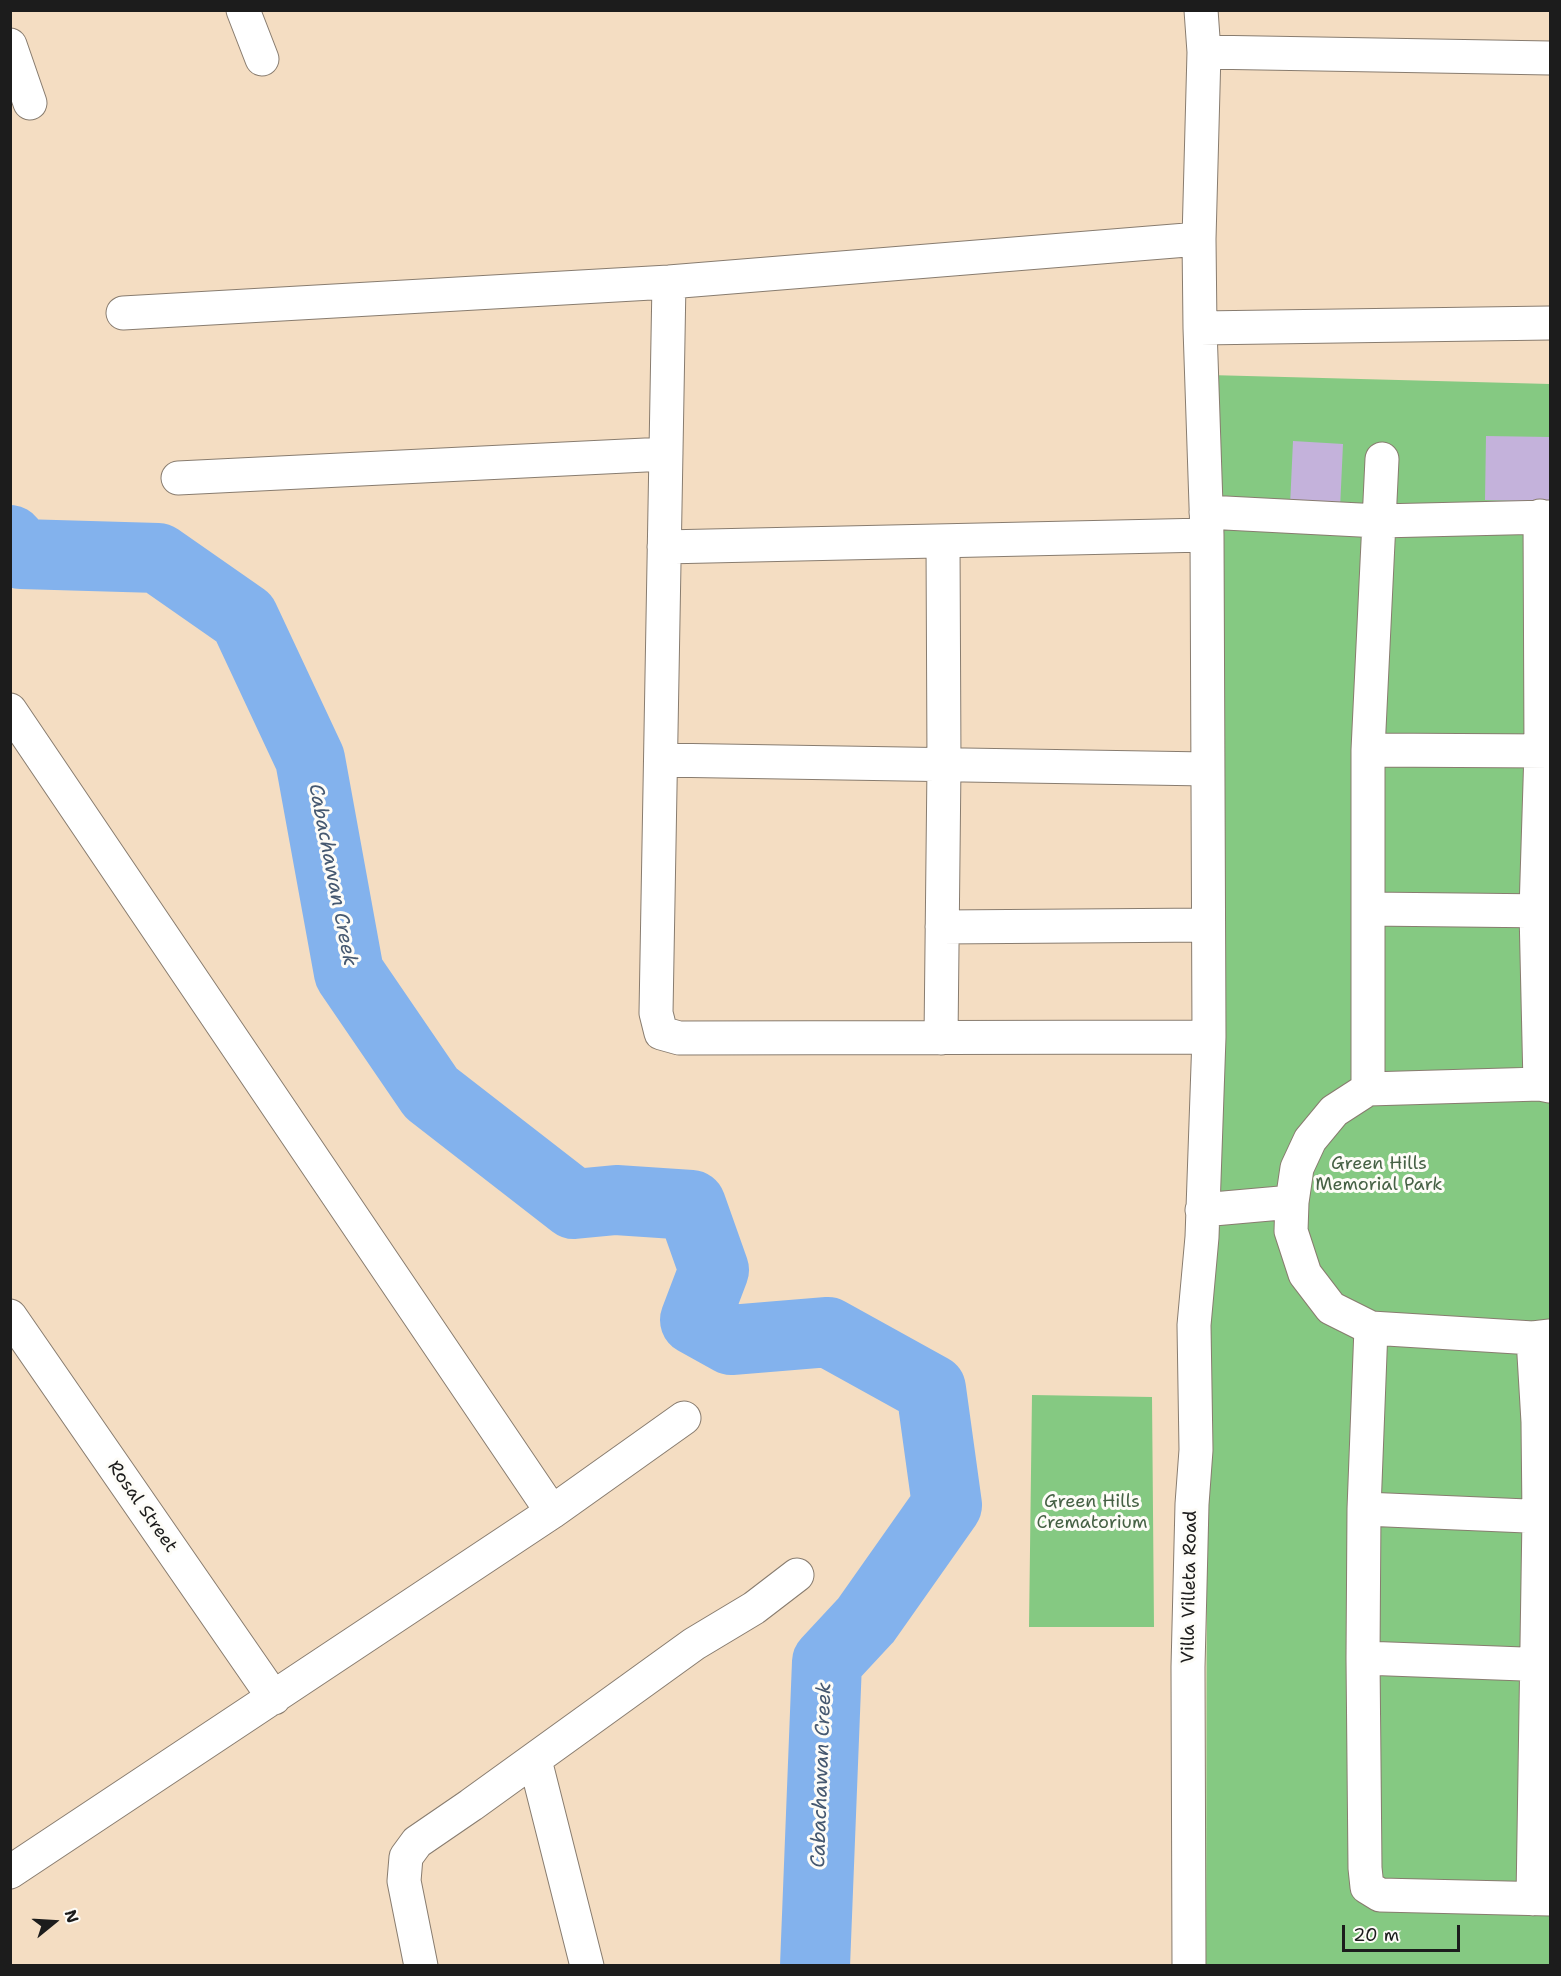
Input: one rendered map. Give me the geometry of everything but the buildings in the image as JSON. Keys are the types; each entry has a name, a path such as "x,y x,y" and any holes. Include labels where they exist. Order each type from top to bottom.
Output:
{"street":[{"path":"243,10 262,59"},
{"name":"Villa Villeta Road","path":"1189,1965 1188,1667 1192,1504 1196,1450 1194,1325 1202,1210 1209,1037 1206,523 1199,239 1204,52 1201,10"},
{"path":"10,45 30,104"},
{"path":"1204,52 1551,58"},
{"path":"123,313 669,282 1199,239"},
{"path":"669,282 656,1013 661,1033 679,1038 1209,1037"},
{"path":"1200,328 1551,323"},
{"path":"178,478 666,454"},
{"path":"1368,1089 1368,750 1382,459"},
{"path":"664,547 943,541 1206,523 1545,517 1545,1085 1368,1089 1334,1111 1310,1140 1297,1168 1291,1231 1305,1274 1331,1308 1371,1328 1542,1337 1538,1422 1545,1517 1542,1899 1380,1894 1367,1887 1363,1658 1364,1509 1371,1328"},
{"path":"941,1038 944,765 943,541"},
{"path":"10,710 552,1512"},
{"path":"1368,750 1546,751"},
{"path":"662,760 1207,769"},
{"path":"1369,909 1544,911"},
{"path":"942,927 1208,925"},
{"path":"1202,1210 1292,1202"},
{"name":"Rosal Street","path":"10,1316 274,1698"},
{"path":"10,1872 552,1512 684,1418"},
{"path":"1364,1509 1545,1517"},
{"path":"421,1965 404,1881 406,1857 417,1842 535,1760 694,1644 754,1608 798,1575"},
{"path":"1363,1658 1543,1664"},
{"path":"535,1760 587,1965"}],"green space":[{"name":"Green Hills Memorial Park","path":"1209,375 1550,384 1550,1965 1206,1966"},
{"name":"Green Hills Crematorium","path":"1032,1395 1152,1397 1154,1627 1029,1627"}],"waterway":[{"name":"Cabachawan Creek","path":"10,540 21,554 158,558 244,618 310,759 349,973 431,1093 574,1204 616,1200 691,1205 714,1270 695,1320 731,1340 828,1332 931,1389 947,1505 866,1620 827,1662 815,1966"}]}
